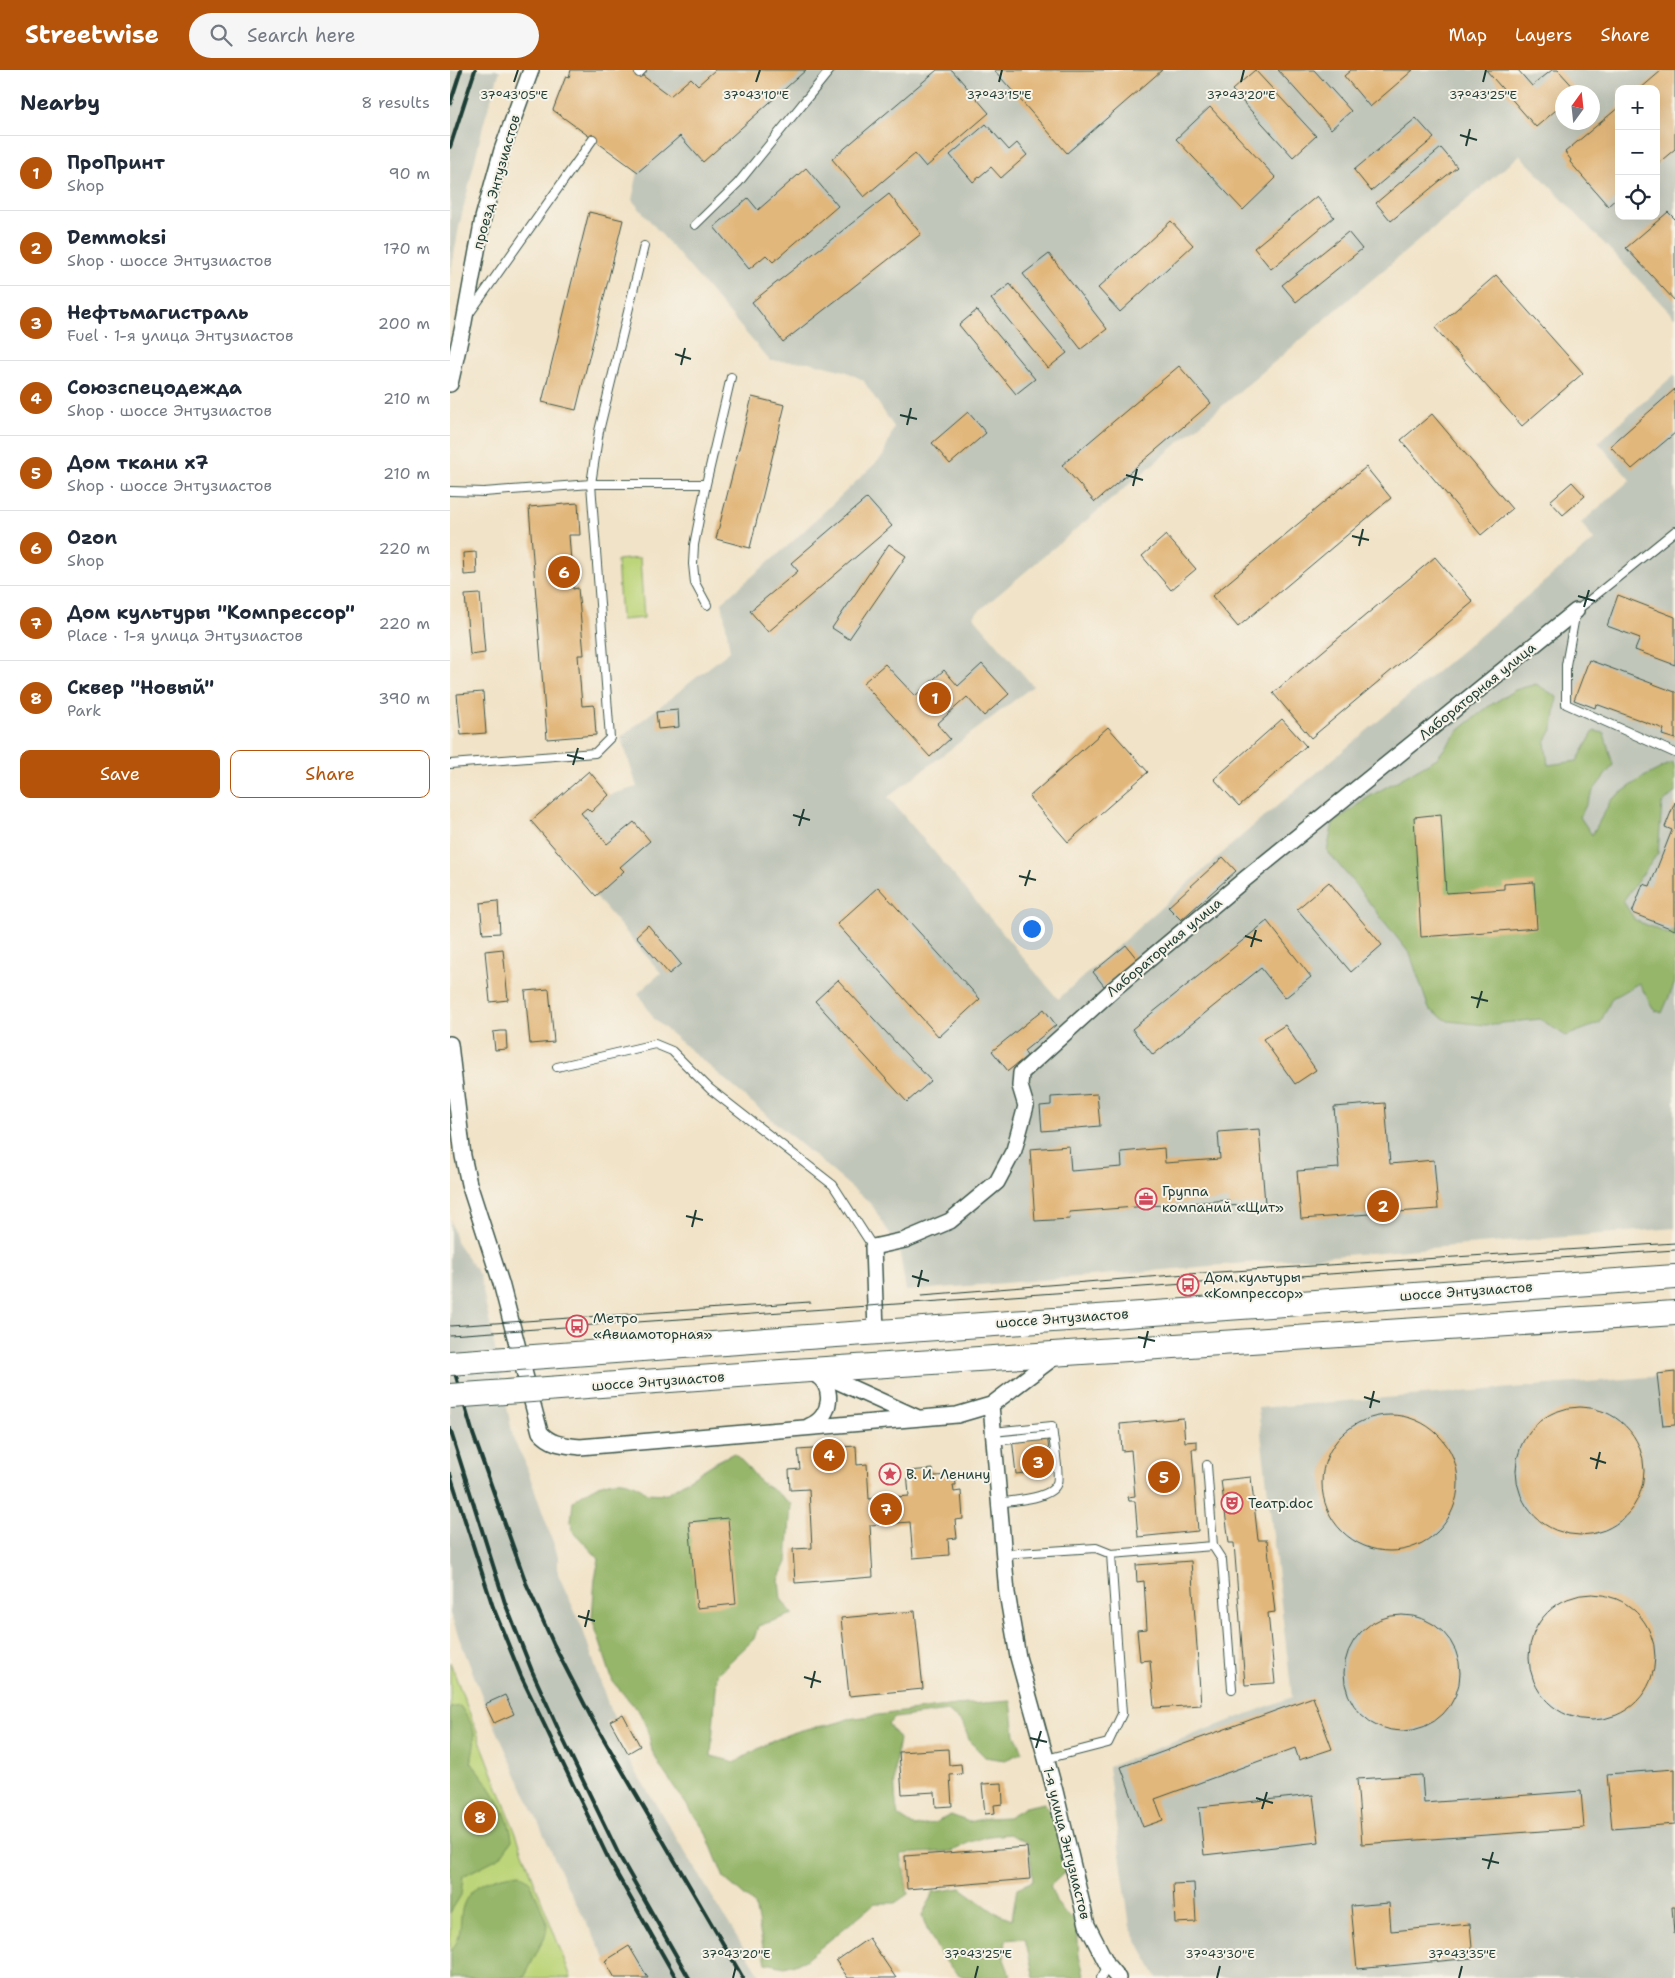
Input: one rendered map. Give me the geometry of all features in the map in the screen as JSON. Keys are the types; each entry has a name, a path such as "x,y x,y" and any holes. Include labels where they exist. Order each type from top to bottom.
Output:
{"main road":[{"name":"шоссе Энтузиастов","path":"450,1363 876,1331 1675,1276"},
{"name":"шоссе Энтузиастов","path":"450,1396 802,1370 1675,1313"}],"street":[{"name":"проезд Энтузиастов","path":"450,384 464,322 483,218 502,150 531,70"},
{"name":"Лабораторная улица","path":"873,1248 905,1240 950,1221 997,1182 1014,1150 1026,1106 1020,1086 1021,1073 1116,987 1245,879 1576,611"},
{"path":"450,1044 463,1156 469,1184 501,1283 540,1432 547,1440 557,1444 580,1447 957,1415 991,1406 1057,1354"},
{"path":"873,1248 876,1331"},
{"path":"802,1370 817,1376 824,1383 829,1397 826,1411 820,1419 812,1425 802,1427"},
{"path":"802,1370 919,1418"},
{"name":"1-я улица Энтузиастов","path":"991,1406 1008,1593 1018,1657 1046,1759 1087,1925 1104,1972 1118,1978"}],"lane":[{"path":"695,225 738,183 830,70"},
{"path":"464,322 593,139"},
{"path":"450,764 595,753 610,738 591,484 599,431 644,246"},
{"path":"706,604 695,583 694,545 731,377"},
{"path":"450,491 484,492 591,484 706,484"},
{"path":"1675,531 1576,611 1566,665 1566,704 1675,753"},
{"path":"557,1068 655,1044 672,1051 710,1089 833,1185 873,1248"},
{"path":"994,1436 1053,1435 1058,1482 1052,1492 1000,1503"},
{"path":"1207,1465 1214,1546 1222,1560 1232,1689"},
{"path":"1004,1554 1096,1548 1111,1554 1214,1546"},
{"path":"1046,1759 1108,1743 1122,1714 1111,1554"}],"shaded area":[{"path":"450,70 500,70 484,122 459,227 450,277"},
{"path":"571,70 1675,70 1675,318 1520,155 973,616 1033,686 888,797 1058,999 1245,833 1594,540 1581,523 1630,480 1598,442 1675,374 1675,1228 906,1291 899,1249 872,1205 654,1019 638,993 661,973 531,821 589,771 609,795 637,787 621,737 730,651 722,602 790,544 883,456 894,427 863,380 845,371 809,362 770,361 632,200 638,172 635,172 635,169 553,110 566,76 569,77"},
{"path":"450,1219 456,1241 480,1276 514,1441 524,1460 558,1556 558,1574 582,1627 610,1710 615,1718 606,1723 762,1978 616,1978 566,1884 485,1704 450,1614"},
{"path":"1675,1375 1675,1978 1157,1978 1130,1927 1108,1767 1292,1697 1258,1408"}],"green space":[{"path":"640,558 644,618 621,620 617,560"},
{"path":"1536,684 1557,697 1553,728 1545,742 1548,765 1577,761 1594,731 1604,733 1613,765 1593,791 1580,817 1592,835 1611,800 1642,778 1673,762 1675,769 1675,792 1662,804 1658,853 1623,901 1635,920 1668,934 1675,930 1675,983 1662,1013 1654,1010 1639,983 1612,998 1600,1023 1566,1036 1540,1019 1485,1025 1448,1021 1429,1009 1410,954 1327,851 1333,823 1367,798 1437,758 1459,730 1489,706 1515,690"},
{"path":"734,1453 760,1482 791,1504 787,1562 779,1580 781,1599 793,1614 758,1626 754,1639 717,1674 711,1756 735,1762 782,1737 805,1729 848,1719 955,1705 1011,1701 1015,1735 1023,1752 1005,1760 985,1757 970,1742 963,1724 948,1711 895,1718 888,1724 899,1739 895,1778 898,1816 915,1827 934,1823 951,1815 969,1822 988,1818 1008,1817 1025,1807 1044,1803 1056,1819 1068,1853 1065,1872 1050,1886 1057,1903 1065,1913 1074,1919 1077,1926 1079,1956 1085,1978 1034,1978 1025,1938 1006,1940 1004,1959 1011,1978 964,1977 950,1967 933,1942 922,1916 933,1892 961,1888 994,1912 1012,1919 1017,1888 1033,1881 1029,1844 1009,1834 989,1836 970,1842 953,1851 901,1854 908,1894 895,1903 875,1903 804,1961 785,1967 766,1963 755,1905 724,1878 705,1831 661,1768 652,1751 648,1731 640,1713 613,1682 592,1618 595,1578 599,1559 572,1530 571,1521 573,1501 601,1484 625,1481 646,1493 666,1494 716,1462"},
{"path":"450,1662 569,1972 571,1978 450,1978"},
{"path":"460,1706 474,1732 471,1762 502,1808 512,1840 500,1857 463,1876 461,1895 450,1913 450,1708"},
{"path":"520,1873 530,1881 548,1926 524,1978 450,1978 450,1950 459,1937 462,1910 470,1893 484,1882"}],"building":[{"path":"571,70 635,70 670,96 691,78 698,85 715,70 806,70 703,162 680,136 638,172 553,110 566,76 569,77"},
{"path":"937,70 952,70 989,113 926,167 915,154 864,197 832,159"},
{"path":"994,70 1162,70 1067,153"},
{"path":"1255,70 1316,136 1293,157 1232,90"},
{"path":"1278,70 1314,70 1351,111 1331,129"},
{"path":"1351,70 1413,70 1370,107 1344,76"},
{"path":"1486,70 1518,70 1532,86 1552,70 1558,70 1572,85 1555,85 1555,111 1536,127"},
{"path":"1662,70 1675,70 1675,149 1660,162 1660,85 1645,85"},
{"path":"1210,107 1276,178 1243,210 1176,139"},
{"path":"1615,110 1615,200 1608,206 1570,162 1571,160 1565,152 1591,130 1600,130 1600,123"},
{"path":"1416,118 1434,138 1371,191 1354,170"},
{"path":"986,124 1009,150 1017,143 1027,155 1001,178 991,167 973,182 950,155"},
{"path":"1441,148 1457,167 1391,221 1376,203"},
{"path":"806,168 838,206 773,262 766,255 749,269 714,227 748,198 758,210"},
{"path":"889,194 921,234 783,342 752,302"},
{"path":"1317,196 1334,217 1271,269 1254,248"},
{"path":"589,212 623,220 576,410 542,402"},
{"path":"1668,212 1675,219 1675,301 1626,248"},
{"path":"1171,221 1193,245 1120,312 1098,288"},
{"path":"1348,232 1362,249 1296,302 1282,285"},
{"path":"1049,254 1107,329 1081,349 1023,274"},
{"path":"1496,275 1583,373 1522,426 1435,328"},
{"path":"1010,284 1067,353 1048,368 991,299"},
{"path":"977,310 1035,379 1016,394 959,325"},
{"path":"1179,366 1211,403 1095,502 1062,465"},
{"path":"1675,389 1675,433 1632,469 1610,446"},
{"path":"752,397 785,405 750,548 716,539"},
{"path":"968,412 986,433 950,464 932,443"},
{"path":"1432,414 1512,509 1481,535 1401,440"},
{"path":"1366,467 1391,498 1238,627 1212,596"},
{"path":"1572,482 1585,496 1563,515 1550,501"},
{"path":"867,498 892,526 768,632 750,611 798,571 791,563"},
{"path":"578,503 580,535 569,535 573,589 578,588 584,655 578,655 582,706 594,705 596,735 547,739 529,507"},
{"path":"1166,535 1196,569 1171,590 1142,556"},
{"path":"889,544 906,556 849,639 832,628"},
{"path":"476,552 477,574 464,575 463,553"},
{"path":"1435,557 1473,602 1311,738 1273,693"},
{"path":"480,594 485,653 470,655 465,595"},
{"path":"1618,595 1675,617 1675,665 1635,650 1640,638 1607,626"},
{"path":"1589,660 1675,692 1675,739 1662,735 1664,729 1596,704 1595,708 1574,700"},
{"path":"885,664 915,696 944,670 958,686 982,664 1009,694 984,716 967,697 937,724 950,739 930,757 863,683"},
{"path":"483,692 486,733 461,735 457,694"},
{"path":"678,710 679,727 658,729 656,712"},
{"path":"1282,719 1306,746 1239,806 1214,779"},
{"path":"1108,727 1148,772 1068,842 1029,797"},
{"path":"589,771 609,795 591,812 587,808 581,813 607,844 634,822 650,841 620,867 624,871 596,896 531,821"},
{"path":"1675,802 1675,930 1632,913 1643,884 1650,886 1672,830 1665,827"},
{"path":"1441,814 1446,893 1504,889 1504,884 1534,882 1537,928 1421,937 1414,817"},
{"path":"1223,857 1236,871 1181,920 1168,907"},
{"path":"1329,882 1382,945 1351,972 1297,909"},
{"path":"878,887 980,999 939,1037 837,924"},
{"path":"498,901 500,933 483,934 480,903"},
{"path":"1267,921 1311,977 1285,998 1261,968 1153,1055 1132,1029"},
{"path":"648,925 681,964 669,974 636,936"},
{"path":"1126,945 1137,959 1104,986 1093,972"},
{"path":"503,949 508,1000 490,1002 485,951"},
{"path":"838,980 931,1081 907,1102 815,1001"},
{"path":"549,989 554,1042 530,1044 525,991"},
{"path":"1044,1009 1056,1025 1024,1051 1027,1056 1008,1071 992,1051"},
{"path":"1285,1025 1316,1070 1295,1084 1263,1039"},
{"path":"506,1031 507,1049 495,1050 493,1032"},
{"path":"1097,1094 1100,1126 1042,1131 1040,1106 1051,1105 1051,1097"},
{"path":"1385,1103 1390,1164 1434,1160 1438,1209 1301,1219 1297,1171 1339,1168 1334,1107"},
{"path":"1259,1129 1265,1203 1229,1206 1229,1200 1069,1212 1070,1219 1035,1221 1030,1149 1069,1146 1071,1171 1122,1167 1121,1152 1164,1148 1165,1163 1220,1159 1218,1132"},
{"path":"1675,1372 1675,1425 1663,1426 1657,1374"},
{"path":"1580,1407 1593,1408 1605,1412 1616,1417 1626,1425 1634,1435 1639,1446 1643,1458 1643,1484 1639,1496 1634,1507 1626,1517 1616,1525 1605,1530 1593,1534 1580,1535 1567,1534 1555,1530 1544,1525 1534,1517 1526,1507 1521,1496 1517,1484 1516,1471 1517,1458 1521,1446 1526,1435 1534,1425 1544,1417 1555,1412 1567,1408"},
{"path":"1390,1415 1416,1420 1438,1435 1453,1457 1458,1483 1453,1509 1438,1531 1416,1546 1390,1551 1364,1546 1342,1531 1327,1509 1322,1483 1327,1457 1342,1435 1364,1420"},
{"path":"1183,1418 1185,1442 1197,1441 1197,1449 1192,1449 1198,1531 1138,1537 1135,1501 1129,1501 1128,1497 1135,1496 1131,1450 1122,1451 1120,1424"},
{"path":"1046,1425 1051,1470 1016,1474 1011,1429"},
{"path":"856,1446 857,1465 867,1464 869,1499 909,1496 907,1471 933,1469 934,1476 955,1475 956,1485 953,1485 954,1492 961,1491 963,1519 955,1520 957,1538 948,1539 949,1555 913,1558 910,1522 870,1525 873,1577 795,1583 793,1549 812,1548 809,1489 790,1490 789,1470 800,1469 798,1450"},
{"path":"1251,1477 1258,1540 1267,1540 1275,1612 1268,1613 1275,1683 1245,1685 1234,1543 1229,1543 1221,1480"},
{"path":"728,1518 736,1604 697,1608 689,1522"},
{"path":"1191,1561 1201,1705 1154,1708 1150,1660 1140,1661 1137,1630 1147,1629 1144,1581 1137,1582 1136,1565"},
{"path":"1592,1594 1616,1598 1637,1612 1651,1633 1655,1657 1651,1681 1637,1702 1616,1716 1592,1720 1568,1716 1547,1702 1533,1681 1529,1657 1533,1633 1547,1612 1568,1598"},
{"path":"915,1611 923,1689 849,1696 841,1618"},
{"path":"1402,1615 1424,1619 1434,1624 1443,1632 1451,1641 1456,1651 1460,1673 1456,1695 1451,1705 1443,1714 1434,1722 1424,1727 1402,1731 1380,1727 1370,1722 1361,1714 1353,1705 1348,1695 1344,1673 1348,1651 1353,1641 1361,1632 1370,1624 1380,1619"},
{"path":"505,1695 514,1714 494,1723 485,1704"},
{"path":"1313,1697 1332,1749 1299,1760 1295,1748 1155,1799 1163,1820 1143,1827 1121,1767"},
{"path":"623,1714 640,1746 628,1753 610,1721"},
{"path":"948,1749 949,1765 961,1764 962,1774 950,1775 952,1806 936,1807 935,1792 902,1794 899,1752"},
{"path":"1675,1769 1675,1824 1612,1829 1607,1774"},
{"path":"1422,1775 1424,1803 1581,1791 1584,1828 1362,1844 1357,1779"},
{"path":"1002,1783 1003,1804 994,1805 995,1813 985,1814 982,1784"},
{"path":"1313,1795 1319,1842 1204,1855 1199,1807"},
{"path":"1027,1847 1030,1879 907,1889 905,1856"},
{"path":"1194,1883 1196,1922 1175,1923 1173,1884"},
{"path":"1389,1903 1391,1931 1470,1924 1473,1958 1357,1969 1351,1906"},
{"path":"1672,1907 1675,1907 1675,1934 1674,1934"},
{"path":"869,1938 896,1978 848,1978 836,1961"},
{"path":"629,1946 648,1978 615,1978 605,1961"}],"tram line":[{"path":"922,1295 1187,1274 1675,1243"},
{"path":"450,1335 1675,1250"},
{"path":"450,1326 810,1302"}],"railway":[{"path":"450,104 461,70"},
{"path":"450,147 475,70"},
{"path":"450,1356 473,1434 526,1583 554,1645 591,1717 743,1978"},
{"path":"450,1429 505,1603 532,1671 620,1857 689,1978"},
{"path":"450,1474 493,1607 521,1676 610,1862 676,1978"}],"place":[{"name":"Ozon","path":"564,572"},
{"name":"ПроПринт","path":"935,698"},
{"name":"Группа компаний «Щит»","path":"1146,1199"},
{"name":"Demmoksi","path":"1383,1206"},
{"name":"Дом культуры «Компрессор»","path":"1188,1285"},
{"name":"Метро «Авиамоторная»","path":"577,1326"},
{"name":"Союзспецодежда","path":"829,1455"},
{"name":"Нефтьмагистраль","path":"1038,1462"},
{"name":"В. И. Ленину","path":"890,1474"},
{"name":"Дом ткани x7","path":"1164,1477"},
{"name":"Театр.doc","path":"1232,1503"},
{"name":"Дом культуры \"Компрессор\"","path":"886,1509"},
{"name":"Сквер \"Новый\"","path":"480,1817"}]}
